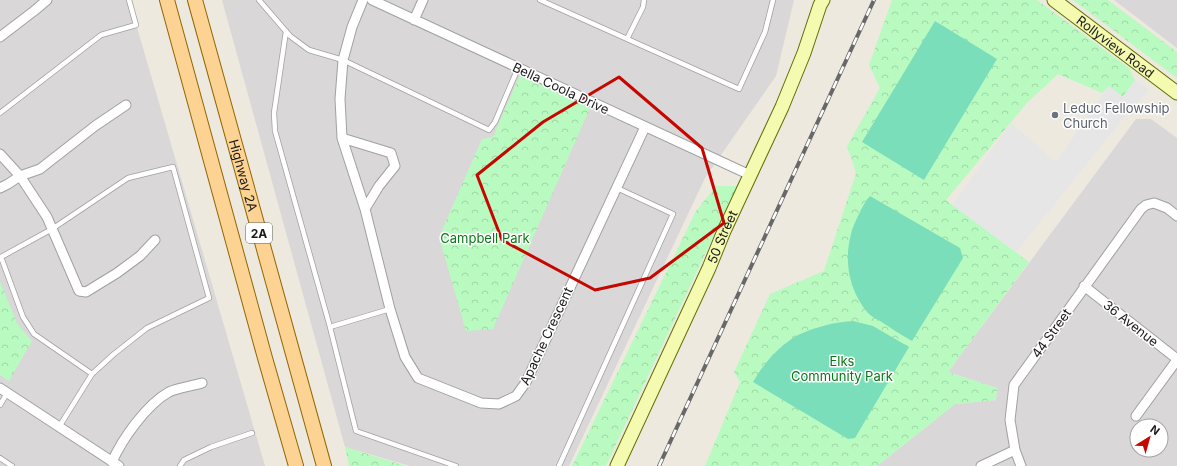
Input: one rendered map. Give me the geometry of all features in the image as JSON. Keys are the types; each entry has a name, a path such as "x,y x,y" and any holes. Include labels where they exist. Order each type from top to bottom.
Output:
{"main road":[{"name":"Highway 2A","path":"167,0 296,466"},
{"name":"Highway 2A","path":"195,0 324,466"},
{"name":"Rollyview Road","path":"1054,0 1177,93"},
{"name":"50 Street","path":"617,466 782,107 804,52 821,2"}],"street":[{"path":"0,37 47,0"},
{"name":"Apache Crescent","path":"363,0 352,27 343,60 340,99 342,138 364,209 390,309 405,357 418,378 481,404 499,404 516,396 526,382 645,127"},
{"name":"Bella Coola Drive","path":"372,0 750,175"},
{"path":"414,20 423,0"},
{"path":"0,188 20,176 40,169 95,126 126,105"},
{"path":"342,138 391,153 395,166 379,186 364,209"},
{"path":"0,154 20,176 47,217 79,291 86,292 117,273 140,256 155,240"},
{"name":"44 Street","path":"1021,466 1015,450 1010,420 1014,385 1141,209 1146,205 1154,203 1167,208 1177,216"},
{"name":"36 Avenue","path":"1084,286 1177,360"},
{"path":"1136,416 1177,360"},
{"path":"116,464 116,452 152,404 169,392 202,383"},
{"path":"4,390 116,464"},
{"path":"981,466 1015,450"}],"lane":[{"path":"0,112 101,35 136,25 129,0"},
{"path":"259,0 286,32 309,50 343,60 489,130 495,122 518,68"},
{"path":"540,0 738,89 765,32 773,0"},
{"path":"627,39 643,7 644,0"},
{"path":"286,32 274,113 275,131 330,327 356,432 456,466"},
{"path":"59,427 92,374 114,354 147,328 209,298 173,167 128,178 52,229 0,257 23,316 34,334 92,374"},
{"path":"559,466 673,214 617,188"},
{"path":"330,327 390,309"},
{"path":"0,405 4,390"},
{"path":"180,466 184,460 211,447 252,434"},
{"path":"0,458 12,466"}],"highlighted area":[{"path":"619,77 702,148 724,223 650,278 595,290 502,240 477,175 543,122"}],"shaded area":[{"path":"0,0 129,0 265,466 0,466"},
{"path":"222,0 794,0 776,76 705,178 569,466 410,466 345,447"},
{"path":"1114,0 1177,0 1177,48"},
{"path":"1135,80 1149,90 1125,116 1016,252 952,205 1011,123 1056,162 1109,86 1123,97"},
{"path":"1136,119 1151,119 1177,138 1177,466 877,466 955,404 996,400 997,388 948,372"}],"green space":[{"name":"Elks Community Park","path":"892,0 1037,0 1129,68 1135,80 1123,97 1109,86 1102,93 1058,74 1027,103 946,200 1029,262 948,372 997,388 996,400 955,404 877,466 705,466 740,382 734,372 770,294 824,271 856,173 847,146 880,88 869,65"},
{"path":"1073,0 1108,0 1177,52 1177,78"},
{"path":"935,21 997,59 924,180 862,142"},
{"name":"Campbell Park","path":"520,75 590,108 493,329 466,331 439,237 482,139 493,137"},
{"path":"716,186 737,186 606,466 572,466 696,211"},
{"path":"870,196 960,248 963,258 912,341 868,313 860,302 850,278 848,252 850,239 859,214"},
{"path":"0,282 18,325 32,341 9,381 0,375"},
{"path":"853,321 873,326 909,347 855,438 848,439 753,382 772,356 791,339 810,330 826,325"},
{"path":"345,447 406,466 349,466"}],"railway":[{"path":"659,466 874,0"}],"place":[{"name":"Leduc Fellowship Church","path":"1055,115"}]}
